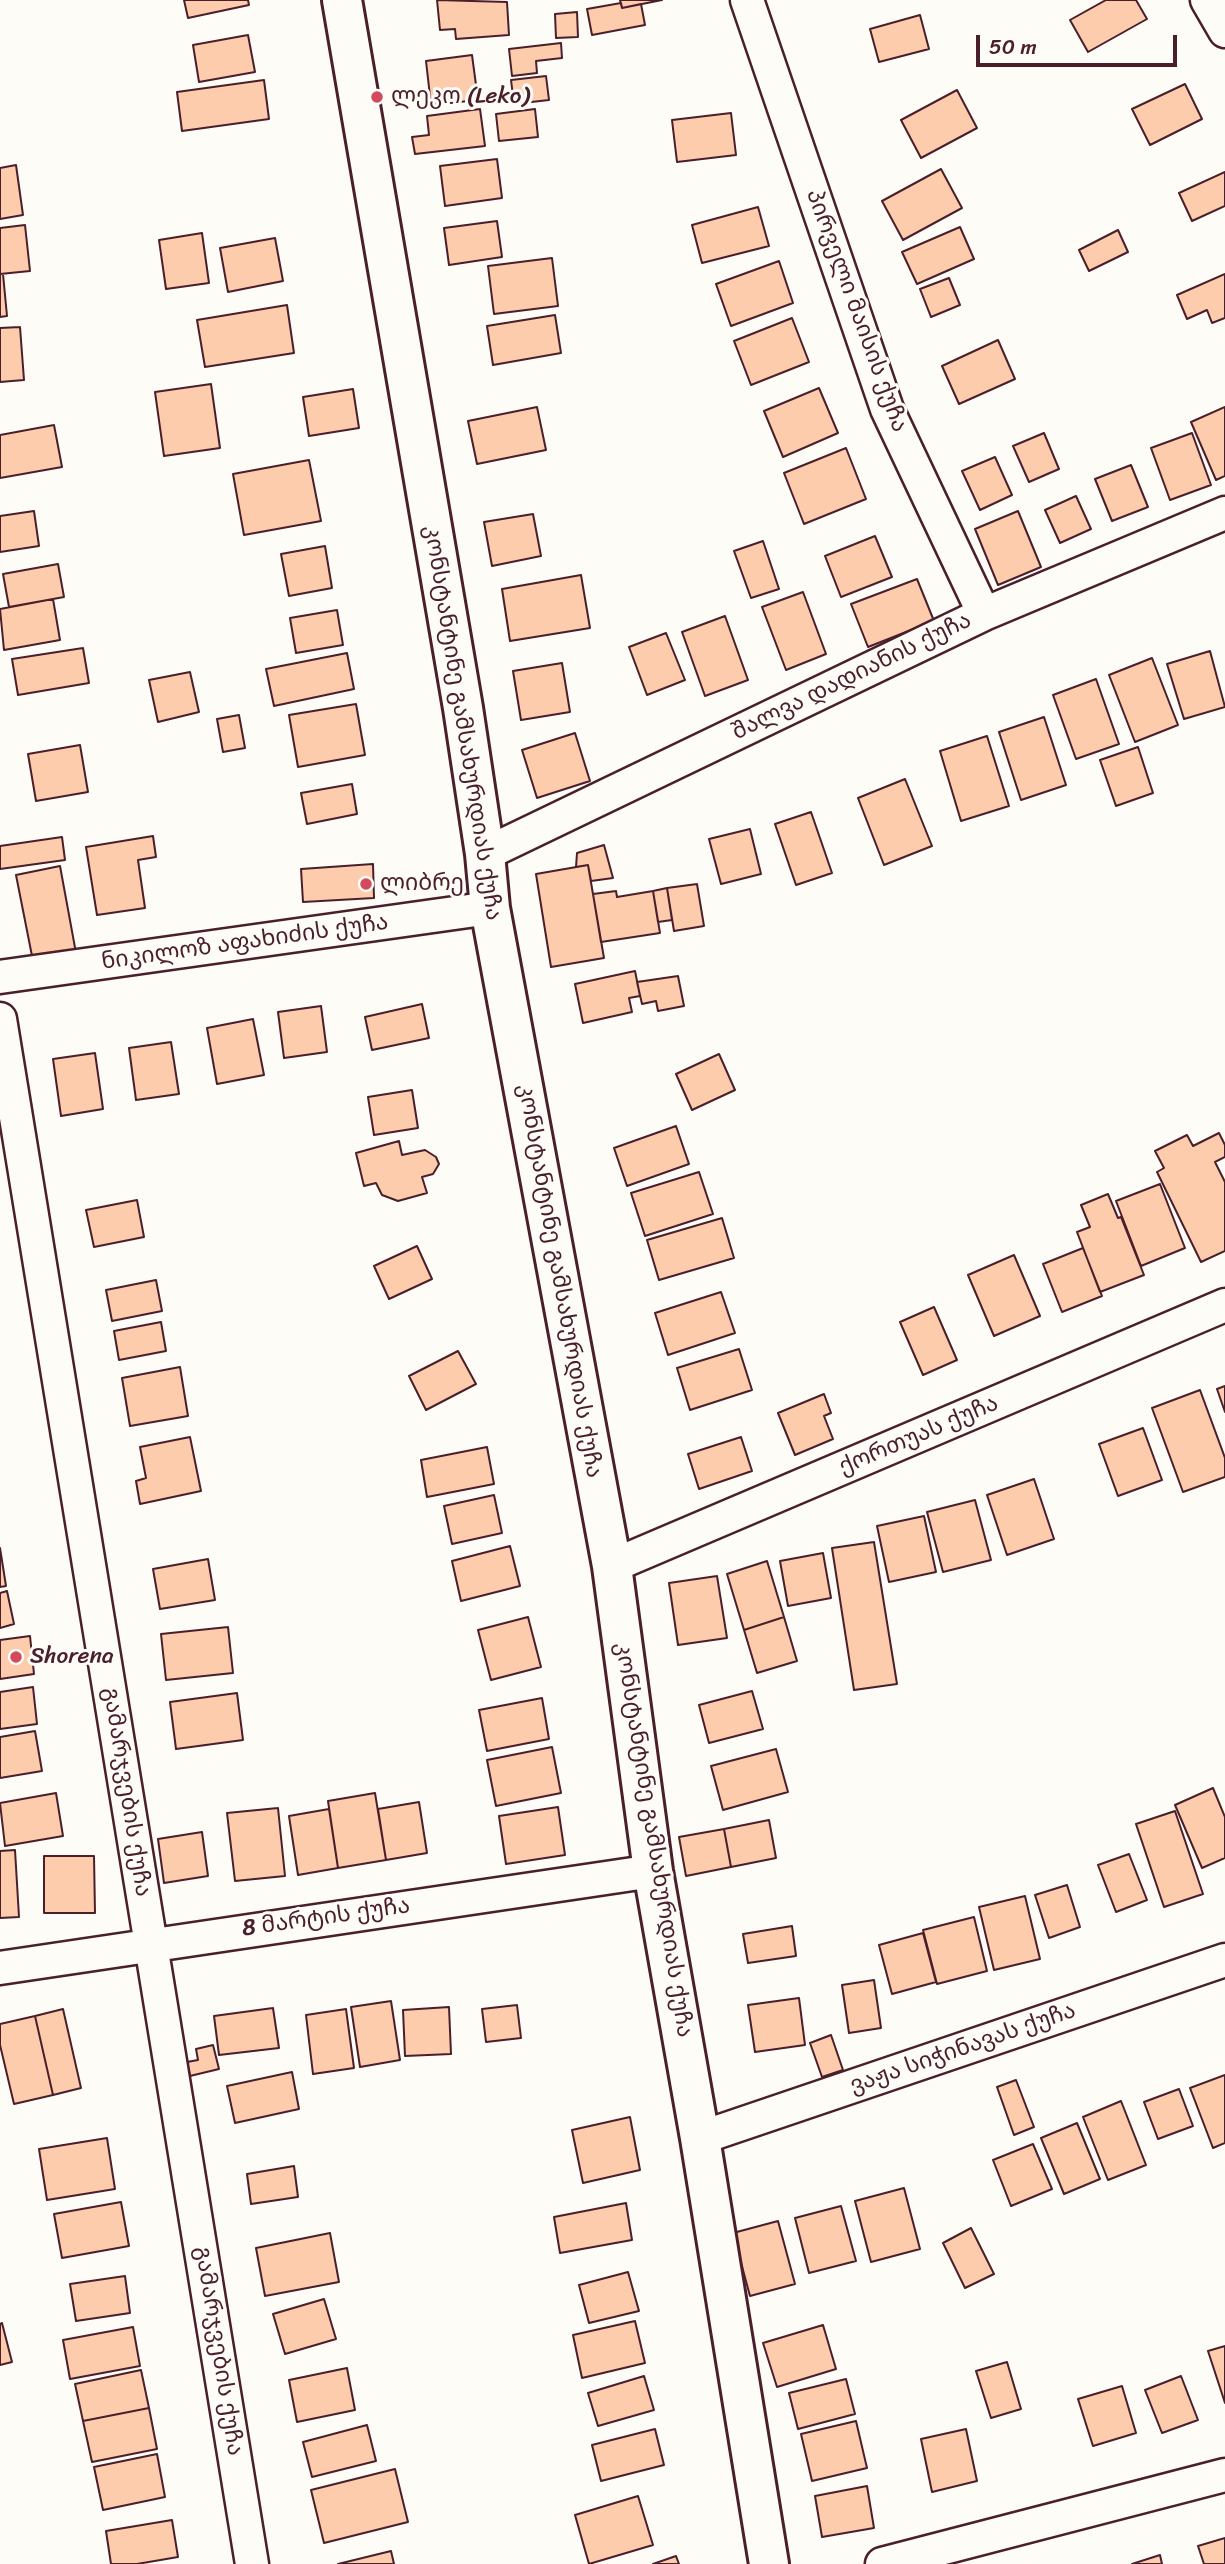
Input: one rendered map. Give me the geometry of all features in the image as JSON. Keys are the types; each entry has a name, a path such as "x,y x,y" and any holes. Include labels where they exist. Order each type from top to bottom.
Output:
{"main road":[{"name":"კონსტანტინე გამსახურდიას ქუჩა","path":"342,0 463,708 485,854 490,908 612,1566 653,1871 700,2138 769,2564"}],"street":[{"name":"პირველი მაისის ქუჩა","path":"747,0 887,409 984,614"},
{"path":"1207,0 1225,31"},
{"name":"შალვა დადიანის ქუჩა","path":"485,854 984,614 1225,513"},
{"name":"ნიკილოზ აფახიძის ქუჩა","path":"0,977 490,908"},
{"name":"გამარჯვების ქუჩა","path":"0,1019 252,2564"},
{"name":"ქორთუას ქუჩა","path":"612,1566 1225,1306"},
{"name":"8 მარტის ქუჩა","path":"0,1968 653,1871"},
{"name":"ვაჟა სიჭინავას ქუჩა","path":"700,2138 1225,1960"},
{"path":"882,2564 1225,2475"}],"building":[{"path":"184,0 248,0 249,5 188,18"},
{"path":"437,0 507,2 509,35 456,39 455,29 440,30"},
{"path":"620,0 662,0 622,8"},
{"path":"1106,0 1136,0 1147,19 1088,52 1070,20"},
{"path":"621,3 622,8 641,4 645,25 592,35 587,9"},
{"path":"577,12 578,37 556,38 555,14"},
{"path":"920,15 929,49 879,62 870,29"},
{"path":"248,35 255,72 199,82 193,45"},
{"path":"561,43 562,58 536,61 537,73 512,76 509,49"},
{"path":"472,55 478,100 431,105 426,61"},
{"path":"546,76 549,100 514,104 511,80"},
{"path":"264,80 269,119 182,131 177,92"},
{"path":"1185,84 1202,119 1150,145 1132,109"},
{"path":"957,90 977,128 921,158 901,120"},
{"path":"480,109 485,146 415,154 412,137 429,135 427,116"},
{"path":"535,109 538,137 499,141 496,114"},
{"path":"731,113 736,155 677,162 672,120"},
{"path":"497,159 502,198 445,206 440,166"},
{"path":"16,165 23,215 0,219 0,168"},
{"path":"941,169 962,208 903,240 882,201"},
{"path":"1225,172 1225,206 1192,221 1179,193"},
{"path":"758,207 769,246 702,263 692,225"},
{"path":"497,221 502,257 449,265 444,228"},
{"path":"25,225 30,271 0,274 0,228"},
{"path":"960,227 974,259 917,284 902,252"},
{"path":"1118,230 1128,252 1089,271 1079,250"},
{"path":"202,233 209,283 166,289 159,240"},
{"path":"275,238 283,281 228,292 220,248"},
{"path":"552,258 558,306 494,314 488,266"},
{"path":"779,261 793,303 731,326 716,284"},
{"path":"0,274 3,274 7,316 0,317"},
{"path":"1225,274 1225,318 1212,323 1207,310 1187,319 1177,295"},
{"path":"949,278 960,305 931,317 920,289"},
{"path":"287,305 294,353 205,367 197,320"},
{"path":"555,315 561,353 493,365 487,326"},
{"path":"792,318 809,362 751,385 734,341"},
{"path":"20,327 24,380 0,382 0,328"},
{"path":"998,340 1015,379 959,404 942,366"},
{"path":"211,384 220,448 164,456 155,392"},
{"path":"819,388 838,433 783,457 764,411"},
{"path":"353,389 359,428 309,436 303,397"},
{"path":"537,407 546,450 477,464 468,421"},
{"path":"1225,407 1225,476 1216,480 1191,422"},
{"path":"54,425 62,467 0,478 0,435"},
{"path":"1044,433 1059,469 1029,482 1013,446"},
{"path":"1192,433 1211,485 1170,500 1151,448"},
{"path":"846,448 866,499 804,524 784,473"},
{"path":"995,457 1012,495 980,510 962,471"},
{"path":"309,460 321,521 244,535 233,474"},
{"path":"1131,465 1148,507 1112,521 1095,479"},
{"path":"1076,496 1091,529 1060,543 1045,510"},
{"path":"34,511 39,546 0,552 0,516"},
{"path":"1018,511 1041,567 998,585 975,529"},
{"path":"533,514 541,556 492,566 484,522"},
{"path":"875,536 892,577 841,597 825,556"},
{"path":"763,541 779,589 751,598 734,551"},
{"path":"325,546 332,588 289,596 281,554"},
{"path":"58,564 64,597 9,607 3,574"},
{"path":"581,575 590,628 510,641 502,589"},
{"path":"917,579 934,621 868,647 851,604"},
{"path":"803,592 826,654 786,670 762,607"},
{"path":"53,599 60,640 4,650 0,609"},
{"path":"337,610 343,645 296,653 290,618"},
{"path":"725,616 748,680 705,696 682,632"},
{"path":"666,633 685,680 647,695 629,647"},
{"path":"83,648 89,683 18,695 12,659"},
{"path":"1210,651 1225,707 1184,719 1167,664"},
{"path":"347,653 354,689 274,706 266,669"},
{"path":"1152,658 1178,725 1135,742 1109,675"},
{"path":"562,663 570,712 521,720 513,671"},
{"path":"190,672 199,712 158,722 149,680"},
{"path":"1096,679 1119,744 1076,759 1053,695"},
{"path":"356,704 365,755 298,767 289,715"},
{"path":"239,715 245,748 223,752 217,719"},
{"path":"1044,717 1066,785 1021,800 999,732"},
{"path":"575,733 590,781 537,798 522,750"},
{"path":"987,736 1009,806 961,821 940,751"},
{"path":"80,745 88,792 36,801 28,754"},
{"path":"1138,747 1153,793 1116,806 1100,760"},
{"path":"905,779 932,846 884,865 858,798"},
{"path":"352,784 357,814 307,824 301,793"},
{"path":"811,812 832,873 796,885 775,824"},
{"path":"750,829 761,874 721,884 709,839"},
{"path":"153,836 156,857 138,860 145,908 97,915 86,847"},
{"path":"62,837 65,860 0,869 0,846"},
{"path":"604,845 613,878 591,881 588,865 576,867 577,853"},
{"path":"373,864 374,898 303,902 301,869"},
{"path":"588,865 604,958 551,967 536,874"},
{"path":"60,866 76,953 33,961 16,875"},
{"path":"697,884 704,926 674,931 667,888"},
{"path":"667,888 672,920 658,922 653,891"},
{"path":"616,891 617,897 653,891 660,933 601,942 593,894"},
{"path":"635,971 640,996 629,998 632,1012 583,1023 575,984"},
{"path":"678,976 684,1006 658,1011 656,1001 642,1004 637,982"},
{"path":"422,1004 429,1038 372,1050 365,1017"},
{"path":"321,1006 327,1052 284,1058 278,1012"},
{"path":"253,1019 264,1075 217,1084 207,1028"},
{"path":"171,1042 179,1094 136,1100 129,1048"},
{"path":"95,1053 103,1109 61,1116 53,1059"},
{"path":"719,1054 735,1090 692,1110 676,1074"},
{"path":"412,1090 418,1128 374,1135 368,1097"},
{"path":"676,1126 689,1164 627,1186 614,1148"},
{"path":"1219,1133 1225,1145 1225,1157 1215,1162 1225,1182 1225,1251 1201,1262 1157,1172 1164,1168 1155,1151 1187,1135 1193,1146"},
{"path":"399,1141 402,1155 425,1150 436,1157 439,1164 433,1174 422,1177 427,1193 398,1201 382,1195 376,1183 364,1186 356,1153"},
{"path":"699,1172 713,1214 645,1236 631,1193"},
{"path":"1160,1184 1185,1248 1141,1266 1116,1201"},
{"path":"1108,1194 1118,1218 1121,1217 1144,1275 1100,1292 1077,1232 1090,1227 1081,1205"},
{"path":"137,1200 144,1237 94,1247 86,1210"},
{"path":"722,1218 734,1258 659,1280 647,1240"},
{"path":"417,1246 432,1279 389,1299 374,1266"},
{"path":"1083,1248 1102,1296 1062,1312 1043,1264"},
{"path":"1014,1255 1040,1316 994,1336 968,1275"},
{"path":"156,1280 162,1311 112,1321 106,1290"},
{"path":"721,1292 735,1333 668,1355 655,1313"},
{"path":"934,1307 957,1360 923,1375 900,1322"},
{"path":"161,1322 166,1351 119,1360 114,1331"},
{"path":"739,1349 752,1390 690,1410 677,1368"},
{"path":"458,1351 476,1384 426,1410 409,1376"},
{"path":"180,1367 188,1416 130,1426 122,1378"},
{"path":"1225,1386 1225,1412 1217,1389"},
{"path":"1200,1390 1225,1458 1225,1477 1183,1492 1152,1408"},
{"path":"824,1394 831,1413 824,1416 833,1439 795,1455 778,1413"},
{"path":"1143,1428 1162,1480 1118,1496 1099,1444"},
{"path":"190,1437 201,1491 140,1504 136,1481 146,1478 140,1447"},
{"path":"741,1437 752,1471 699,1489 688,1454"},
{"path":"487,1447 494,1484 427,1497 421,1460"},
{"path":"1034,1479 1054,1539 1007,1555 987,1495"},
{"path":"494,1495 502,1533 452,1544 444,1506"},
{"path":"975,1500 991,1560 943,1572 927,1512"},
{"path":"924,1516 936,1572 889,1582 877,1526"},
{"path":"874,1542 897,1684 854,1690 832,1548"},
{"path":"510,1546 520,1586 461,1601 452,1561"},
{"path":"0,1548 6,1586 0,1587"},
{"path":"823,1553 831,1598 788,1606 780,1561"},
{"path":"208,1559 215,1600 160,1609 153,1569"},
{"path":"767,1561 784,1617 744,1630 727,1574"},
{"path":"717,1576 727,1638 678,1645 669,1583"},
{"path":"7,1591 14,1624 0,1628 0,1593"},
{"path":"528,1617 541,1667 491,1680 478,1630"},
{"path":"784,1617 797,1661 757,1673 744,1630"},
{"path":"228,1627 233,1673 166,1680 161,1634"},
{"name":"Shorena","path":"30,1636 34,1674 0,1679 0,1640"},
{"path":"33,1687 37,1724 0,1729 0,1692"},
{"path":"752,1691 763,1729 709,1743 699,1705"},
{"path":"237,1693 243,1740 176,1749 170,1702"},
{"path":"542,1698 549,1739 487,1751 479,1710"},
{"path":"35,1731 42,1771 0,1778 0,1737"},
{"path":"552,1747 561,1793 496,1806 487,1760"},
{"path":"776,1749 788,1792 723,1810 711,1766"},
{"path":"1213,1788 1225,1817 1225,1858 1202,1868 1175,1805"},
{"path":"56,1793 63,1836 5,1846 0,1803"},
{"path":"375,1793 386,1860 338,1868 328,1801"},
{"path":"419,1802 427,1853 386,1860 378,1809"},
{"path":"558,1807 565,1855 506,1864 499,1816"},
{"path":"278,1808 285,1876 235,1881 227,1813"},
{"path":"329,1809 338,1868 298,1875 289,1816"},
{"path":"1175,1811 1203,1894 1164,1907 1136,1824"},
{"path":"769,1820 776,1858 731,1867 724,1829"},
{"path":"724,1829 731,1867 686,1876 679,1837"},
{"path":"202,1832 208,1876 164,1883 158,1839"},
{"path":"15,1850 19,1917 0,1918 0,1851"},
{"path":"1129,1854 1147,1900 1116,1912 1098,1865"},
{"path":"44,1856 94,1856 95,1913 44,1913"},
{"path":"1067,1885 1080,1927 1049,1938 1035,1895"},
{"path":"1025,1896 1040,1959 994,1970 979,1907"},
{"path":"974,1917 987,1971 937,1984 923,1930"},
{"path":"792,1926 796,1956 748,1963 743,1934"},
{"path":"923,1933 936,1982 892,1994 879,1945"},
{"path":"874,1980 881,2028 849,2033 842,1985"},
{"path":"799,1998 805,2045 755,2052 748,2005"},
{"path":"391,2001 400,2060 360,2067 351,2007"},
{"path":"517,2005 521,2038 486,2042 482,2009"},
{"path":"449,2007 451,2054 405,2056 403,2010"},
{"path":"273,2008 279,2048 219,2055 214,2016"},
{"path":"63,2009 81,2088 53,2095 35,2016"},
{"path":"346,2009 354,2068 313,2074 306,2015"},
{"path":"35,2016 53,2095 14,2104 0,2045 0,2024"},
{"path":"831,2035 843,2070 822,2077 810,2043"},
{"path":"213,2045 219,2069 190,2076 187,2062 198,2060 196,2049"},
{"path":"292,2072 299,2109 235,2123 227,2086"},
{"path":"1225,2075 1225,2143 1213,2148 1190,2088"},
{"path":"1016,2080 1034,2127 1014,2135 997,2087"},
{"path":"1179,2089 1193,2126 1158,2139 1144,2102"},
{"path":"1121,2101 1146,2165 1108,2180 1083,2117"},
{"path":"630,2117 640,2170 583,2183 572,2130"},
{"path":"1077,2123 1100,2179 1064,2194 1041,2138"},
{"path":"107,2138 115,2189 47,2200 39,2149"},
{"path":"1033,2144 1052,2189 1011,2206 993,2160"},
{"path":"294,2166 298,2197 251,2204 247,2174"},
{"path":"904,2188 920,2249 871,2262 855,2201"},
{"path":"121,2202 129,2246 62,2258 54,2214"},
{"path":"626,2203 632,2240 560,2253 554,2217"},
{"path":"841,2206 856,2261 809,2273 795,2218"},
{"path":"778,2221 795,2284 750,2296 733,2233"},
{"path":"971,2228 994,2274 965,2288 943,2243"},
{"path":"330,2233 339,2282 265,2296 256,2248"},
{"path":"628,2272 639,2311 589,2323 579,2285"},
{"path":"125,2276 130,2313 76,2321 70,2284"},
{"path":"324,2299 336,2339 285,2354 273,2314"},
{"path":"635,2321 645,2363 582,2378 573,2335"},
{"path":"2,2323 12,2362 0,2365 0,2324"},
{"path":"823,2325 836,2369 777,2387 763,2343"},
{"path":"133,2327 140,2366 70,2379 63,2340"},
{"path":"1225,2346 1225,2403 1208,2351"},
{"path":"1007,2362 1021,2409 991,2418 976,2371"},
{"path":"347,2368 355,2410 297,2422 289,2380"},
{"path":"141,2370 149,2408 83,2421 75,2384"},
{"path":"644,2376 654,2410 598,2426 588,2393"},
{"path":"1181,2376 1198,2420 1162,2433 1145,2390"},
{"path":"846,2379 855,2414 798,2429 789,2393"},
{"path":"1122,2386 1136,2433 1093,2446 1078,2399"},
{"path":"149,2408 157,2449 92,2462 83,2421"},
{"path":"856,2421 867,2468 812,2481 801,2434"},
{"path":"367,2425 376,2461 312,2477 303,2442"},
{"path":"655,2429 664,2465 601,2481 592,2445"},
{"path":"966,2429 977,2481 932,2492 921,2439"},
{"path":"157,2454 165,2497 103,2510 94,2467"},
{"path":"395,2469 408,2522 324,2543 311,2490"},
{"path":"867,2486 874,2528 822,2537 815,2496"},
{"path":"638,2496 653,2545 589,2564 575,2515"},
{"path":"172,2520 178,2557 137,2564 111,2564 106,2531"},
{"path":"1225,2538 1225,2564 1204,2564 1198,2546"},
{"path":"391,2551 394,2564 338,2564"},
{"path":"1160,2555 1162,2564 1132,2564"},
{"path":"676,2556 679,2564 653,2564"}],"place":[{"name":"ლეკო (Leko)","path":"377,97"},
{"name":"ლიბრე","path":"366,884"},
{"name":"Shorena","path":"16,1657"}]}
